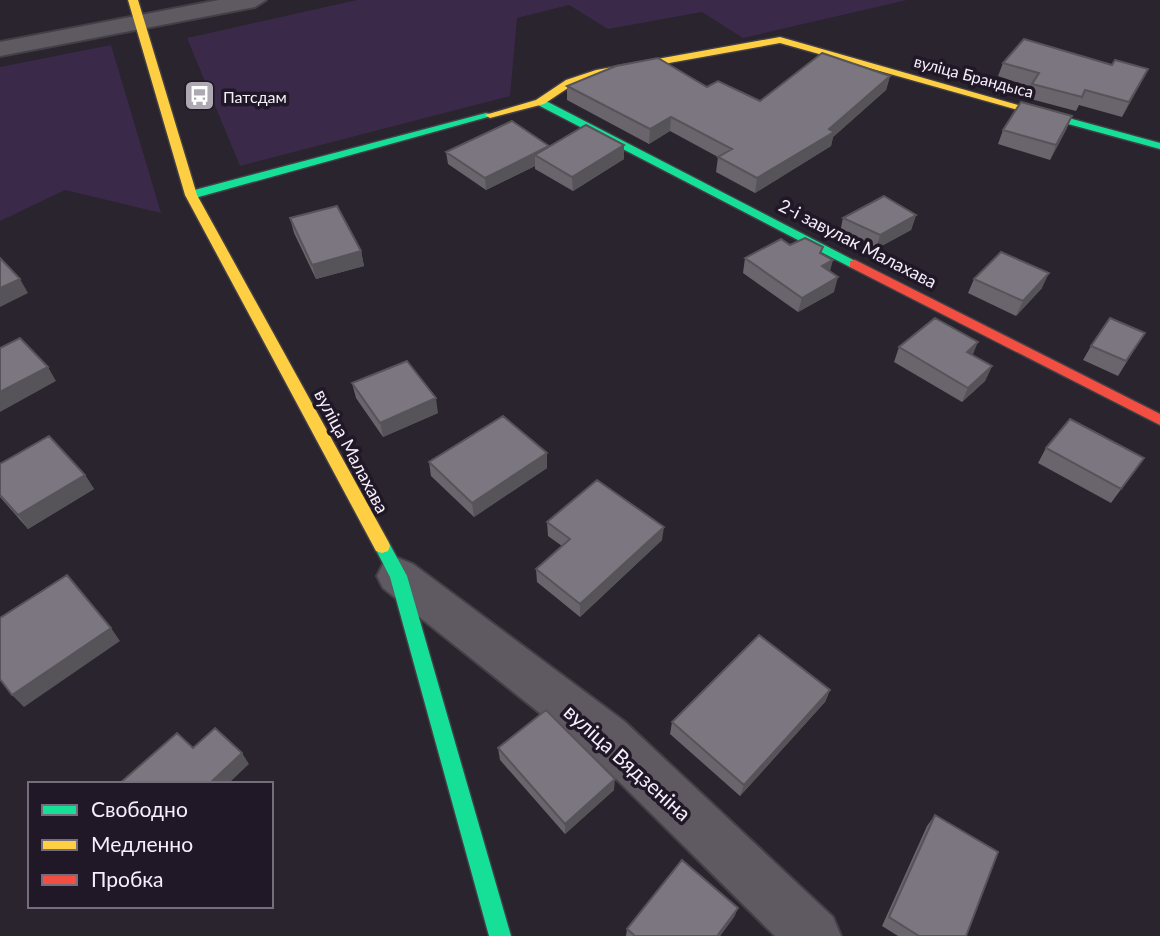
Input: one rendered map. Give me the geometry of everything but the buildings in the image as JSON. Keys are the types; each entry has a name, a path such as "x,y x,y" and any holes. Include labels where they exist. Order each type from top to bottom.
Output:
{"street":[{"path":"0,48 137,11 254,0"},
{"name":"вуліца Малахава","path":"137,11 191,195 398,576 500,936"},
{"name":"вуліца Брандыса","path":"540,102 570,82 600,72 780,40 1160,146"},
{"path":"191,195 540,102"},
{"name":"2-і завулак Малахава","path":"540,102 1159,420"},
{"name":"вуліца Вядзеніна","path":"398,576 607,737 814,936"}],"shaded area":[{"path":"357,0 907,0 743,38 702,12 608,29 569,5 517,18 510,96 240,166 187,38"},
{"path":"111,45 161,213 65,190 0,221 0,67"}],"traffic: fast":[{"path":"540,102 855,264"},
{"path":"191,195 490,115"},
{"path":"1065,120 1160,146"},
{"path":"382,546 398,576 500,936"}],"traffic: slow":[{"path":"133,0 191,195 382,546"},
{"path":"490,115 540,102 570,82 600,72 780,40 1065,120"}],"traffic: jam":[{"path":"855,264 1159,420"}],"place":[{"name":"Патсдам","path":"200,96"}]}
